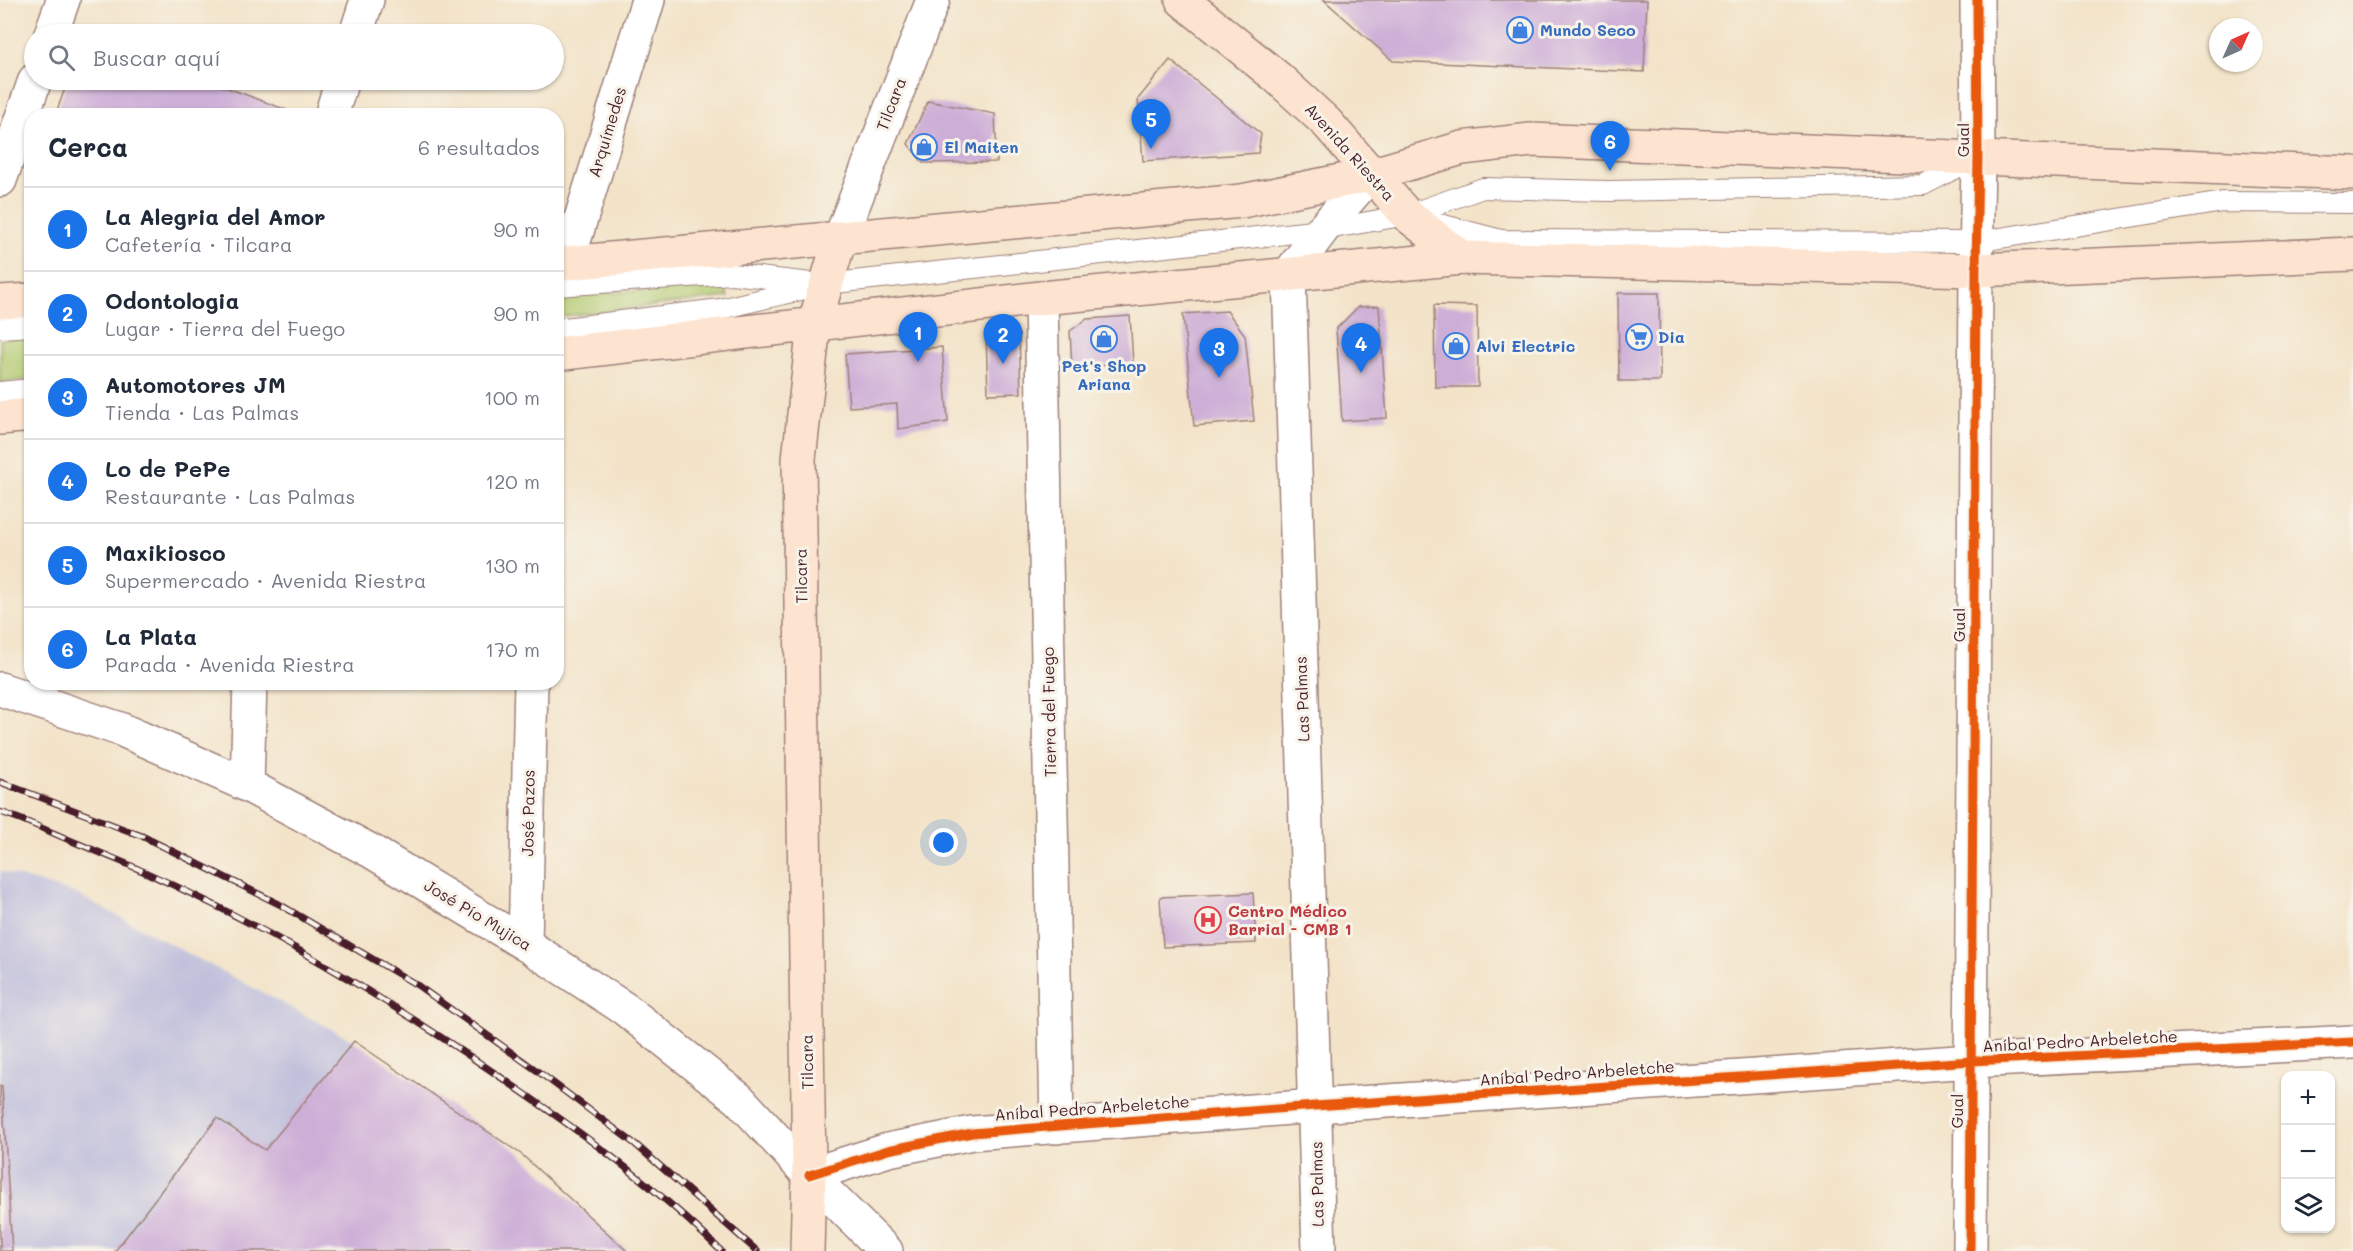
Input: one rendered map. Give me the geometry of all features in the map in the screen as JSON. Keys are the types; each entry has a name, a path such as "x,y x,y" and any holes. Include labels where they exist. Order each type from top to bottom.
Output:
{"main road":[{"name":"Avenida Riestra","path":"1182,0 1278,78 1311,108 1327,123 1407,215 1462,258"},
{"path":"564,271 840,239 1242,201 1370,175 1462,148 1531,140 2353,173"},
{"name":"Tilcara","path":"807,1251 799,459 814,325 840,239"},
{"path":"564,353 1041,298 1462,258 2353,254"},
{"path":"0,302 24,300"},
{"path":"0,418 24,416"}],"street":[{"path":"55,24 63,0"},
{"path":"359,24 367,0"},
{"name":"Arquímedes","path":"564,259 648,0"},
{"name":"Tilcara","path":"840,239 933,0"},
{"name":"Gual","path":"1970,1251 1978,157 1977,0"},
{"path":"25,108 32,90"},
{"path":"333,108 339,90"},
{"path":"0,180 24,111"},
{"path":"1289,274 1322,230 1370,175"},
{"name":"Las Palmas","path":"1289,274 1319,1251"},
{"name":"Tierra del Fuego","path":"1041,298 1058,1126"},
{"name":"José Pío Mujica","path":"0,689 120,729 247,785 371,851 525,944 625,1009 739,1099 808,1174 886,1251"},
{"path":"247,785 250,690"},
{"name":"José Pazos","path":"525,944 531,690"},
{"name":"Aníbal Pedro Arbeletche","path":"808,1174 888,1150 972,1133 1315,1106 1972,1061 2353,1042"}],"lane":[{"path":"564,328 720,309 826,284 1322,230 1407,215 1483,188 1609,191 1923,185 1978,157"},
{"path":"1407,215 1501,240 1976,256 2223,202 2353,203"},
{"path":"564,271 732,274 826,284"},
{"path":"0,328 24,326"},
{"path":"0,392 24,390"}],"shaded area":[{"path":"0,871 74,893 354,1041 521,1154 627,1251 0,1251"}],"green space":[{"path":"724,285 728,297 564,316 564,296"},
{"path":"24,337 24,380 0,383 0,339"}],"building":[{"name":"Mundo Seco","path":"1324,0 1647,0 1644,72 1393,61"},
{"path":"1170,60 1261,134 1258,153 1143,161 1138,99"},
{"path":"64,90 233,90 282,108 58,108"},
{"path":"928,101 995,114 997,162 923,163 908,144"},
{"name":"Dia","path":"1618,293 1659,293 1660,381 1619,381"},
{"name":"Alvi Electric","path":"1434,305 1477,306 1478,387 1435,387"},
{"path":"1379,306 1387,418 1342,421 1336,329 1358,307"},
{"path":"1227,311 1245,335 1254,421 1194,426 1183,314"},
{"path":"1130,316 1133,363 1072,368 1070,331 1087,319"},
{"path":"1019,334 1021,393 988,394 986,335"},
{"path":"942,347 948,422 898,429 897,404 849,407 845,354"},
{"name":"Centro Médico Barrial - CMB 1","path":"1253,893 1256,943 1163,947 1160,897"},
{"path":"354,1041 521,1154 627,1251 115,1251 217,1118 265,1150"},
{"path":"0,1086 2,1086 12,1251 0,1251"}],"railway":[{"path":"0,782 142,836 279,904 417,985 635,1144 757,1251"},
{"path":"0,812 139,869 192,894 347,978 447,1041 584,1136 669,1203 721,1251"}],"cycle path":[{"path":"1970,1251 1978,157 1977,0"},
{"path":"809,1175 888,1150 972,1133 1315,1106 1972,1061 2353,1042"}],"place":[{"name":"Mundo Seco","path":"1520,30"},
{"name":"El Maiten","path":"924,147"},
{"name":"Maxikiosco","path":"1151,149"},
{"name":"La Plata","path":"1610,171"},
{"name":"Dia","path":"1639,337"},
{"name":"Pet's Shop Ariana","path":"1104,339"},
{"name":"Alvi Electric","path":"1456,346"},
{"name":"La Alegria del Amor","path":"918,362"},
{"name":"Odontologia","path":"1003,364"},
{"name":"Lo de PePe","path":"1361,373"},
{"name":"Automotores JM","path":"1219,378"},
{"name":"Centro Médico Barrial - CMB 1","path":"1208,920"}]}
